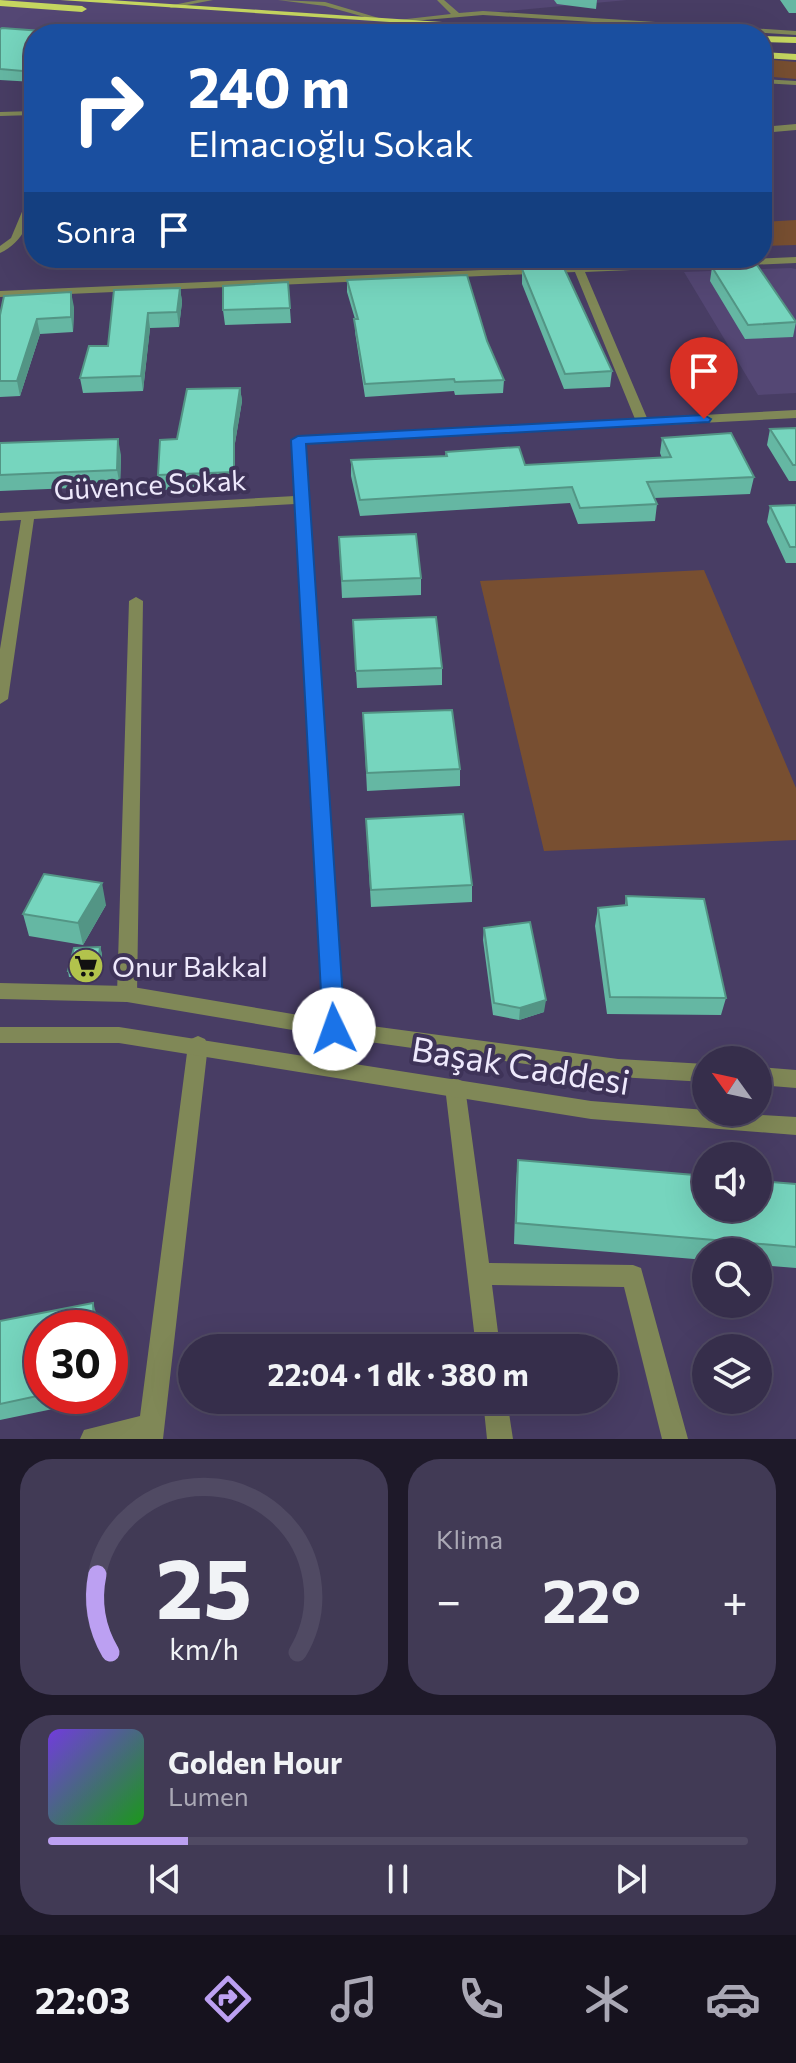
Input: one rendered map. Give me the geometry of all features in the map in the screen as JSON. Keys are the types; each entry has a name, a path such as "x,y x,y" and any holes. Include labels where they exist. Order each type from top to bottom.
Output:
{"highway":[{"path":"65,0 463,24"},
{"path":"1,3 251,24"},
{"path":"772,41 796,42"},
{"path":"772,54 796,55"}],"street":[{"path":"440,0 457,15"},
{"path":"401,20 483,13 655,24"},
{"path":"772,31 796,33"},
{"path":"772,82 796,83"},
{"path":"0,114 24,113"},
{"path":"772,129 796,127"},
{"path":"0,250 15,240 24,219"},
{"path":"772,260 796,260"},
{"path":"0,294 484,268"},
{"path":"579,268 643,423"},
{"path":"334,1029 298,440 796,414"},
{"name":"Güvence Sokak","path":"0,517 302,500"},
{"path":"0,699 28,515"},
{"path":"127,994 136,601"},
{"name":"Başak Caddesi","path":"0,991 127,994 334,1029 618,1068 692,1072"},
{"name":"Başak Caddesi","path":"0,1035 119,1035 198,1045 591,1110 796,1126"},
{"path":"93,1439 150,1433 198,1045"},
{"path":"772,1077 796,1079"},
{"path":"455,1087 486,1334"},
{"path":"478,1274 633,1276 675,1439"},
{"path":"497,1414 500,1439"}],"lane":[{"path":"171,6 210,0"},
{"path":"281,0 325,4 379,19"}],"shaded area":[{"path":"0,0 627,0 365,24 24,24 24,36 0,36"},
{"path":"772,60 796,62 796,79 772,77"},
{"path":"796,220 796,245 772,246 772,221"},
{"path":"796,269 796,393 758,395 684,272"},
{"path":"704,570 796,788 796,840 544,851 480,581"}],"building":[{"path":"0,29 24,30 24,71 0,69"},
{"path":"564,268 612,371 565,374 522,269"},
{"path":"713,268 759,268 796,322 748,325"},
{"path":"467,275 487,341 504,380 455,382 454,379 365,384 354,319 358,319 347,280"},
{"path":"288,282 290,308 223,310 223,286"},
{"path":"180,288 177,312 148,313 141,376 80,378 89,346 108,346 114,290"},
{"path":"71,292 71,317 37,319 17,381 0,381 0,315 4,296"},
{"path":"240,388 234,429 234,472 158,475 160,440 177,439 187,389"},
{"path":"796,428 796,465 793,465 770,429"},
{"path":"731,433 754,477 647,482 657,504 580,508 572,487 360,500 351,460 447,456 446,452 519,447 525,465 671,457 662,438"},
{"path":"118,439 117,470 0,475 0,443"},
{"path":"796,505 796,547 790,547 770,506"},
{"path":"416,534 421,578 342,581 339,537"},
{"path":"436,617 442,668 356,671 353,620"},
{"path":"452,710 460,769 367,773 363,713"},
{"path":"463,814 472,885 371,890 366,819"},
{"path":"44,874 102,883 78,923 23,914"},
{"path":"626,896 704,899 726,998 610,997 598,908 627,905"},
{"path":"530,922 546,1000 520,1008 494,1003 484,928"},
{"name":"Onur Bakkal","path":"100,947 97,971 68,971 74,948"},
{"path":"518,1160 692,1175 692,1222 772,1222 772,1182 796,1184 796,1247 772,1245 772,1238 692,1238 516,1223"},
{"path":"93,1303 93,1310 57,1310"},
{"path":"24,1316 24,1399 0,1404 0,1321"}],"place":[{"name":"Onur Bakkal","path":"86,966"}],"route":[{"path":"334,1029 298,440 704,419"}]}
